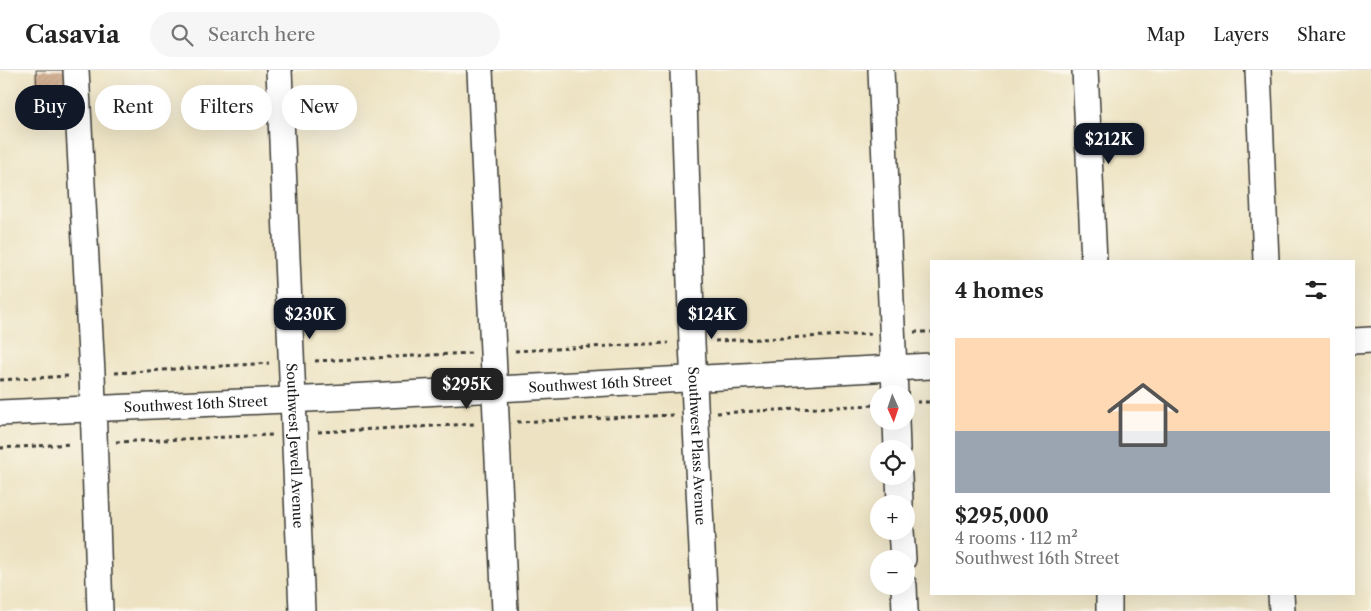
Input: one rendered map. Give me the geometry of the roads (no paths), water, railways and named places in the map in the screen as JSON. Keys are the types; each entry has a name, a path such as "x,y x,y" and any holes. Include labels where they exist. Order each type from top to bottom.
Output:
{"street":[{"path":"76,70 92,374 100,611"},
{"name":"Southwest Jewell Avenue","path":"279,70 291,399 302,611"},
{"path":"480,70 505,611"},
{"name":"Southwest Plass Avenue","path":"683,70 692,343 705,611"},
{"path":"881,70 894,385"},
{"path":"1085,70 1094,260"},
{"path":"1258,70 1266,260"},
{"path":"1355,341 1371,340"},
{"name":"Southwest 16th Street","path":"0,413 930,366"},
{"path":"904,595 905,611"},
{"path":"1109,595 1109,611"},
{"path":"1281,595 1282,611"}]}
